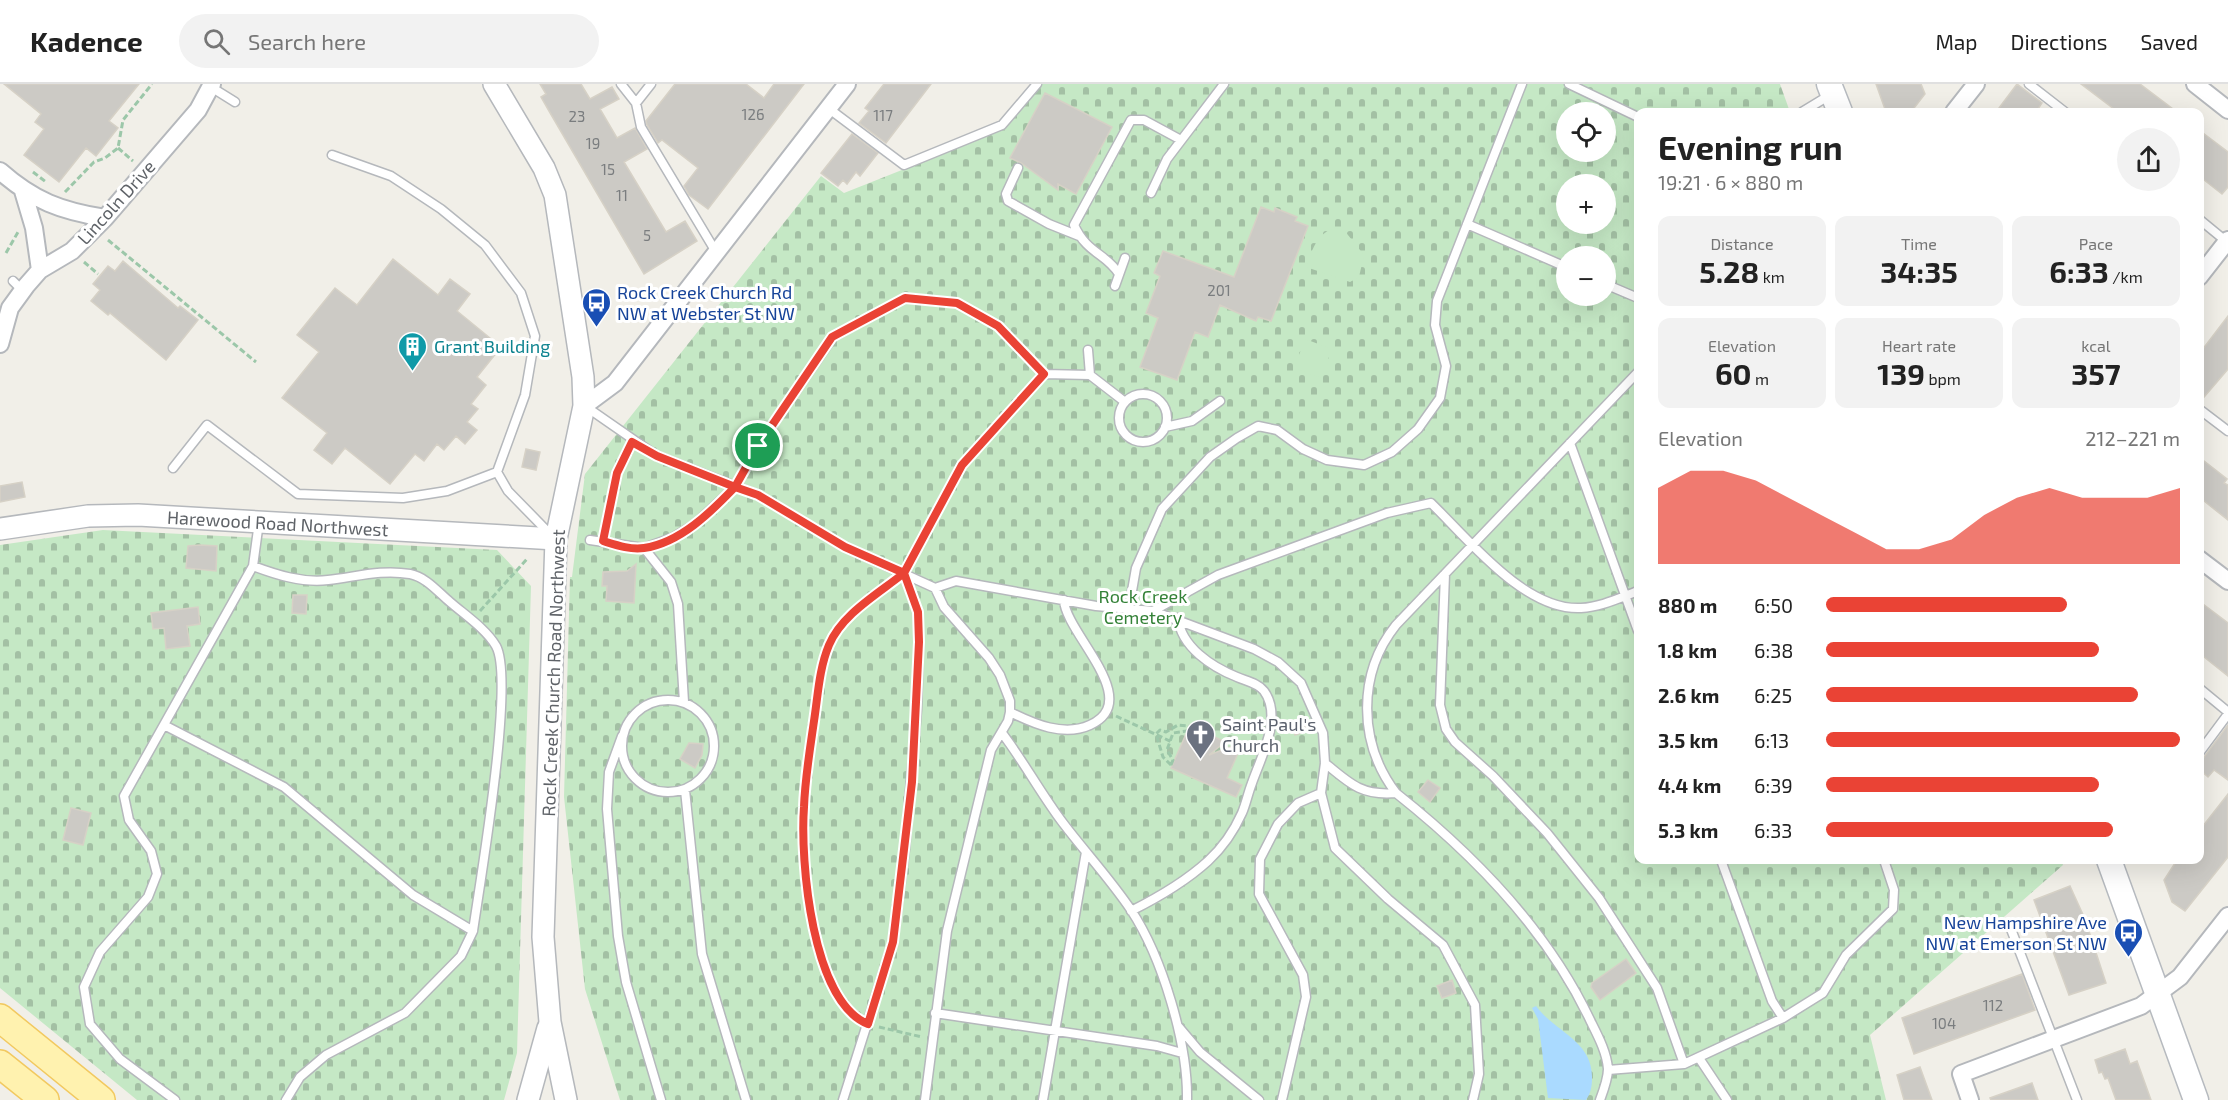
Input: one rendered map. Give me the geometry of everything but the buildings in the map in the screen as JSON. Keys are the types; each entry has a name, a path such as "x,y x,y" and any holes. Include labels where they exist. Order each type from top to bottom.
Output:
{"main road":[{"path":"2110,864 2196,1100"},
{"path":"0,1018 101,1100"},
{"path":"0,1064 45,1100"}],"street":[{"name":"Rock Creek Church Road Northwest","path":"494,84 544,168 555,195 583,377 584,406 556,539 543,937 550,1022 566,1100"},
{"path":"584,406 615,383 847,84"},
{"path":"1957,108 1976,84"},
{"path":"2195,84 2228,110"},
{"name":"Lincoln Drive","path":"0,344 5,309 18,286 72,251 105,218 198,110 211,86"},
{"path":"0,171 23,191 61,211 105,218"},
{"path":"23,191 34,228 40,270"},
{"path":"2204,271 2227,241"},
{"name":"Harewood Road Northwest","path":"0,529 110,515 556,539"},
{"path":"2204,563 2227,579"},
{"path":"1970,1100 1961,1074 2141,1006 2158,995 2187,969 2228,916"},
{"path":"528,1100 550,1022"}],"lane":[{"path":"621,84 636,103 641,127 716,252"},
{"path":"636,103 651,84"},
{"path":"828,108 904,165 1002,125 1037,84"},
{"path":"1151,193 1167,159 1224,84"},
{"path":"1129,608 1136,568 1162,509 1210,457 1237,438 1258,426 1277,430 1303,449 1327,460 1364,465 1392,452 1418,429 1440,398 1446,366 1435,325 1437,301 1522,84"},
{"path":"1569,84 1634,115"},
{"path":"2029,84 2060,108"},
{"path":"211,86 235,102"},
{"path":"1811,108 1834,97"},
{"path":"1119,274 1113,264 1097,255 1079,236 1074,225 1131,120 1144,120 1181,140"},
{"path":"332,155 391,176 441,209 485,245 521,293 535,336 525,395 497,472 507,490 556,539"},
{"path":"1018,168 1006,194 1008,201 1049,224 1079,236"},
{"path":"2204,223 2227,241"},
{"path":"1467,224 1556,263"},
{"path":"1115,286 1125,258"},
{"path":"1616,289 1634,296"},
{"path":"590,540 624,547 644,548 672,538 694,525 735,487 758,446 832,337 905,298 957,303 998,326 1044,374 1090,375 1125,402"},
{"path":"1088,350 1090,375"},
{"path":"843,1100 893,942 912,782 919,642 918,612 904,573 962,465 1044,374"},
{"path":"1600,1100 1608,1070 1600,1041 1586,1010 1538,937 1456,844 1396,793 1388,783 1370,736 1366,710 1372,667 1384,641 1444,574 1634,376"},
{"path":"1138,394 1153,396 1159,400 1166,412 1165,427 1160,434 1146,441 1130,438 1120,425 1119,417 1125,402 1138,394"},
{"path":"1165,427 1192,421 1220,401"},
{"path":"584,406 632,442 657,456 758,495 845,547 935,588 944,607 989,658 1000,675 1010,700 1010,712 1002,733 991,750 947,931 925,1099"},
{"path":"2204,412 2226,426"},
{"path":"173,468 207,425 298,494 403,498 447,491 497,472"},
{"path":"603,541 617,473 632,442"},
{"path":"1570,443 1634,620"},
{"path":"1153,611 1218,576 1387,513 1431,503 1522,590 1551,605 1582,608 1599,606 1634,593"},
{"path":"175,1100 120,1059 90,1024 84,987 100,952 148,897 157,874 151,851 129,820 124,796 253,566 259,522"},
{"path":"644,548 671,582 678,604 684,702"},
{"path":"253,566 279,576 304,580 327,580 373,572 412,574 425,580 479,627 496,647 502,670 501,714 473,931 461,956 405,1013 326,1055 300,1077 286,1100"},
{"path":"1444,574 1440,705 1446,729 1455,742 1493,776 1547,833 1599,898 1657,988 1684,1064"},
{"path":"935,588 956,581 1064,600 1153,611 1178,618 1254,649 1278,662 1301,683 1323,733 1325,763 1321,794 1335,848 1388,899 1443,945 1475,1005 1479,1074 1473,1100"},
{"path":"1010,712 1045,726 1070,730 1097,722 1106,710 1109,695 1104,675 1068,620 1064,600"},
{"path":"1131,911 1191,875 1208,861 1230,835 1243,812 1271,720 1270,704 1260,686 1233,675 1205,659 1184,637 1178,618"},
{"path":"2204,692 2228,713 2204,746"},
{"path":"622,736 624,762 635,780 664,793 685,790 704,776 712,761 714,745 706,720 698,710 684,702 664,699 641,707 629,720 622,736 609,772 607,809 613,892 626,982 661,1100"},
{"path":"164,725 284,787 413,895 473,931"},
{"path":"1002,733 1062,822 1131,911 1155,958 1176,1023 1188,1082 1187,1100"},
{"path":"1325,763 1349,783 1368,794 1396,793"},
{"path":"685,790 702,954 746,1100"},
{"path":"1282,1100 1306,997 1303,975 1259,894 1260,859 1278,824 1298,803 1321,794"},
{"path":"1043,1100 1086,852"},
{"path":"1721,864 1772,1001 1783,1018"},
{"path":"1608,1070 1684,1064 1783,1018 1823,993 1846,955 1893,909 1894,890 1885,864"},
{"path":"2009,924 2077,1100"},
{"path":"935,1013 1157,1046 1182,1053"},
{"path":"1176,1023 1200,1052 1259,1100"},
{"path":"1699,1058 1726,1100"}],"path":[{"path":"57,191 62,195 94,162 105,158 118,148 123,120 152,84"},
{"path":"118,148 139,166"},
{"path":"33,172 52,187"},
{"path":"6,253 19,231"},
{"path":"108,240 256,362"},
{"path":"84,262 98,274"},
{"path":"477,615 527,559"},
{"path":"904,573 849,616 829,643 821,666 804,807 806,873 819,956 836,994 848,1012 868,1024 932,1039"},
{"path":"1116,716 1170,741"},
{"path":"1178,725 1188,726 1187,731 1173,734 1167,750 1173,760 1171,765 1163,757 1160,743 1155,741 1156,734 1160,730 1166,732 1178,725"}],"green space":[{"name":"Rock Creek Cemetery","path":"1041,84 1780,84 1789,108 1634,108 1634,864 2063,865 1870,1035 1886,1100 620,1100 585,989 564,797 570,577 572,577 585,474 821,176 844,193 1005,129"},
{"path":"1336,228 1344,230 1364,255 1359,277 1350,282 1306,267 1320,238 1324,233"},
{"path":"1305,339 1332,349 1321,378 1294,368"},
{"path":"103,530 497,550 531,586 517,1053 504,1100 137,1100 0,988 0,545"}],"water":[{"path":"1536,1006 1572,1038 1586,1055 1591,1065 1592,1078 1591,1089 1586,1100 1548,1098 1538,1019 1532,1008"}],"place":[{"name":"Rock Creek Church Rd NW at Webster St NW","path":"596,328"},
{"name":"Grant Building","path":"413,372"},
{"name":"Saint Paul's Church","path":"1201,760"},
{"name":"New Hampshire Ave NW at Emerson St NW","path":"2128,958"}],"route":[{"path":"758,446 735,487 657,456 632,442 617,473 603,532 603,541 624,547 644,548 672,538 694,525 735,487 758,495 845,547 904,573 849,616 829,643 821,666 804,807 803,838 806,873 819,956 836,994 848,1012 857,1020 868,1024 893,942 912,782 919,672 918,612 904,573 948,487 962,465 1044,374 998,326 957,303 905,298 832,337 758,446"}]}
